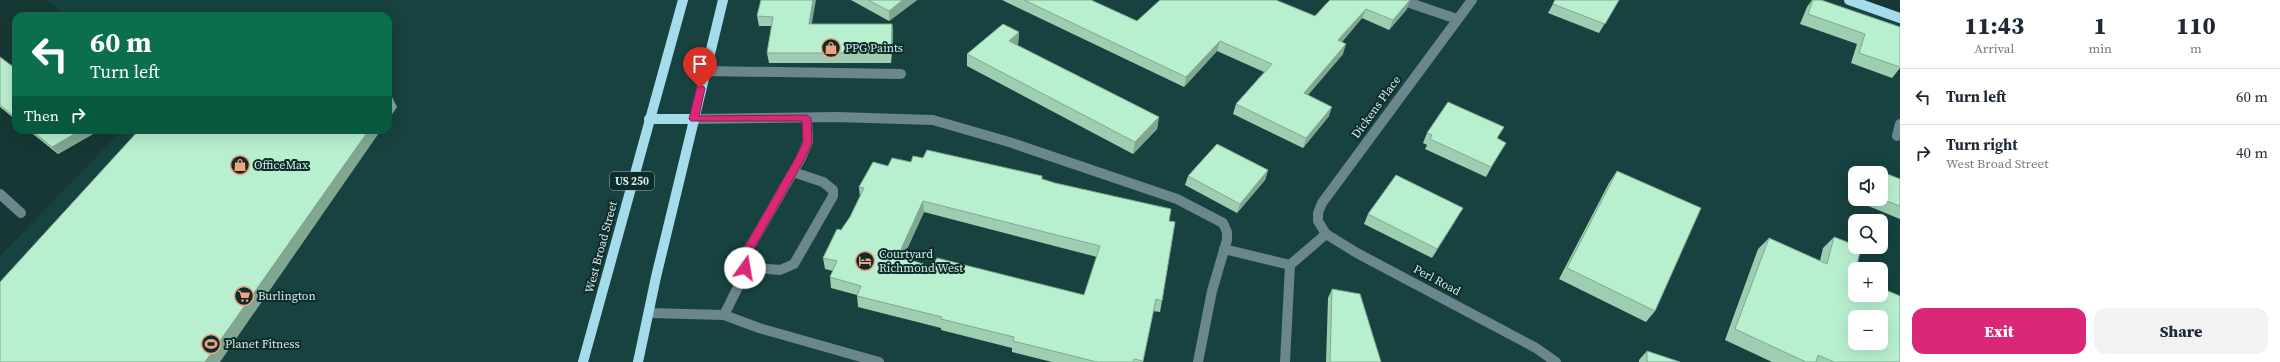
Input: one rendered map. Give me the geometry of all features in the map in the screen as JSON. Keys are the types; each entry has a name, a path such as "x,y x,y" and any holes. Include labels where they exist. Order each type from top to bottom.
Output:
{"main road":[{"name":"West Broad Street","path":"583,362 683,0"},
{"path":"638,362 705,71 723,0"},
{"path":"1850,0 1900,18"},
{"path":"649,119 694,119"}],"street":[{"path":"1401,0 1457,20"},
{"name":"Dickens Place","path":"1326,234 1318,221 1322,203 1472,0"},
{"path":"705,71 900,74"},
{"path":"724,315 739,285 745,268 748,250 793,172 808,142 807,118"},
{"path":"694,119 919,118 1009,142 1177,199 1213,216 1223,223 1227,232 1224,249 1212,291 1198,362"},
{"path":"1897,136 1900,124"},
{"path":"745,268 780,270 794,264 834,196 833,190 823,182 793,172"},
{"path":"0,194 4,205 21,213"},
{"path":"1285,362 1290,265 1326,234"},
{"name":"Perl Road","path":"1326,234 1357,253 1536,348 1556,362"},
{"path":"1224,249 1290,265"},
{"path":"649,313 724,315 759,328 879,362"}],"shaded area":[{"path":"47,0 1846,0 1900,18 1900,362 0,362 0,256 118,134 392,134 392,12 61,12"}],"building":[{"path":"761,0 813,0 809,24 892,24 891,53 767,53 773,17 757,16"},
{"path":"868,0 903,0 889,11"},
{"path":"1024,0 1091,0 1137,21 1160,0 1276,0 1315,16 1330,0 1410,0 1393,20 1366,9 1338,40 1346,44 1304,93 1332,107 1306,138 1236,104 1272,64 1220,41 1186,77"},
{"path":"1555,0 1619,0 1605,24 1553,4"},
{"path":"1813,0 1821,0 1900,27 1900,67 1859,53 1865,34 1808,14"},
{"path":"1003,24 1019,32 1009,41 1159,117 1135,142 967,54"},
{"path":"0,57 12,66 12,115 0,105"},
{"path":"1448,102 1504,127 1497,138 1506,143 1491,167 1430,139 1432,135 1427,133"},
{"path":"36,134 74,134 52,147"},
{"path":"135,134 366,134 205,362 0,362 0,282"},
{"path":"1217,144 1268,170 1240,204 1188,176"},
{"name":"Courtyard Richmond West","path":"927,150 1042,176 1042,179 1055,183 1171,209 1169,221 1175,222 1162,301 1156,299 1143,361 1134,359 1133,362 1097,362 1013,341 1014,337 857,296 861,286 830,277 837,261 823,258 837,229 841,230 850,217 864,188 859,187 873,162 888,166 892,158 911,162 913,156 923,158","holes":["923,201 1100,246 1084,295 937,258 932,267 898,256"]},
{"path":"1617,171 1701,208 1655,311 1567,268"},
{"path":"1888,174 1900,179 1900,206 1888,202"},
{"path":"1396,175 1463,208 1437,249 1368,214"},
{"path":"1834,237 1848,242 1848,254 1860,254 1858,262 1848,262 1848,302 1888,302 1888,291 1900,296 1900,362 1834,362 1818,355 1816,362 1806,362 1735,329 1769,238 1827,264"},
{"path":"1332,289 1360,294 1381,362 1330,362"},
{"path":"1647,351 1680,362 1647,362"}],"place":[{"name":"PPG Paints","path":"831,48"},
{"name":"OfficeMax","path":"240,165"},
{"name":"Courtyard Richmond West","path":"865,261"},
{"name":"Burlington","path":"244,296"},
{"name":"Planet Fitness","path":"211,344"}],"route":[{"path":"700,88 694,119 807,118 808,142 801,158 748,250 745,268"}]}
